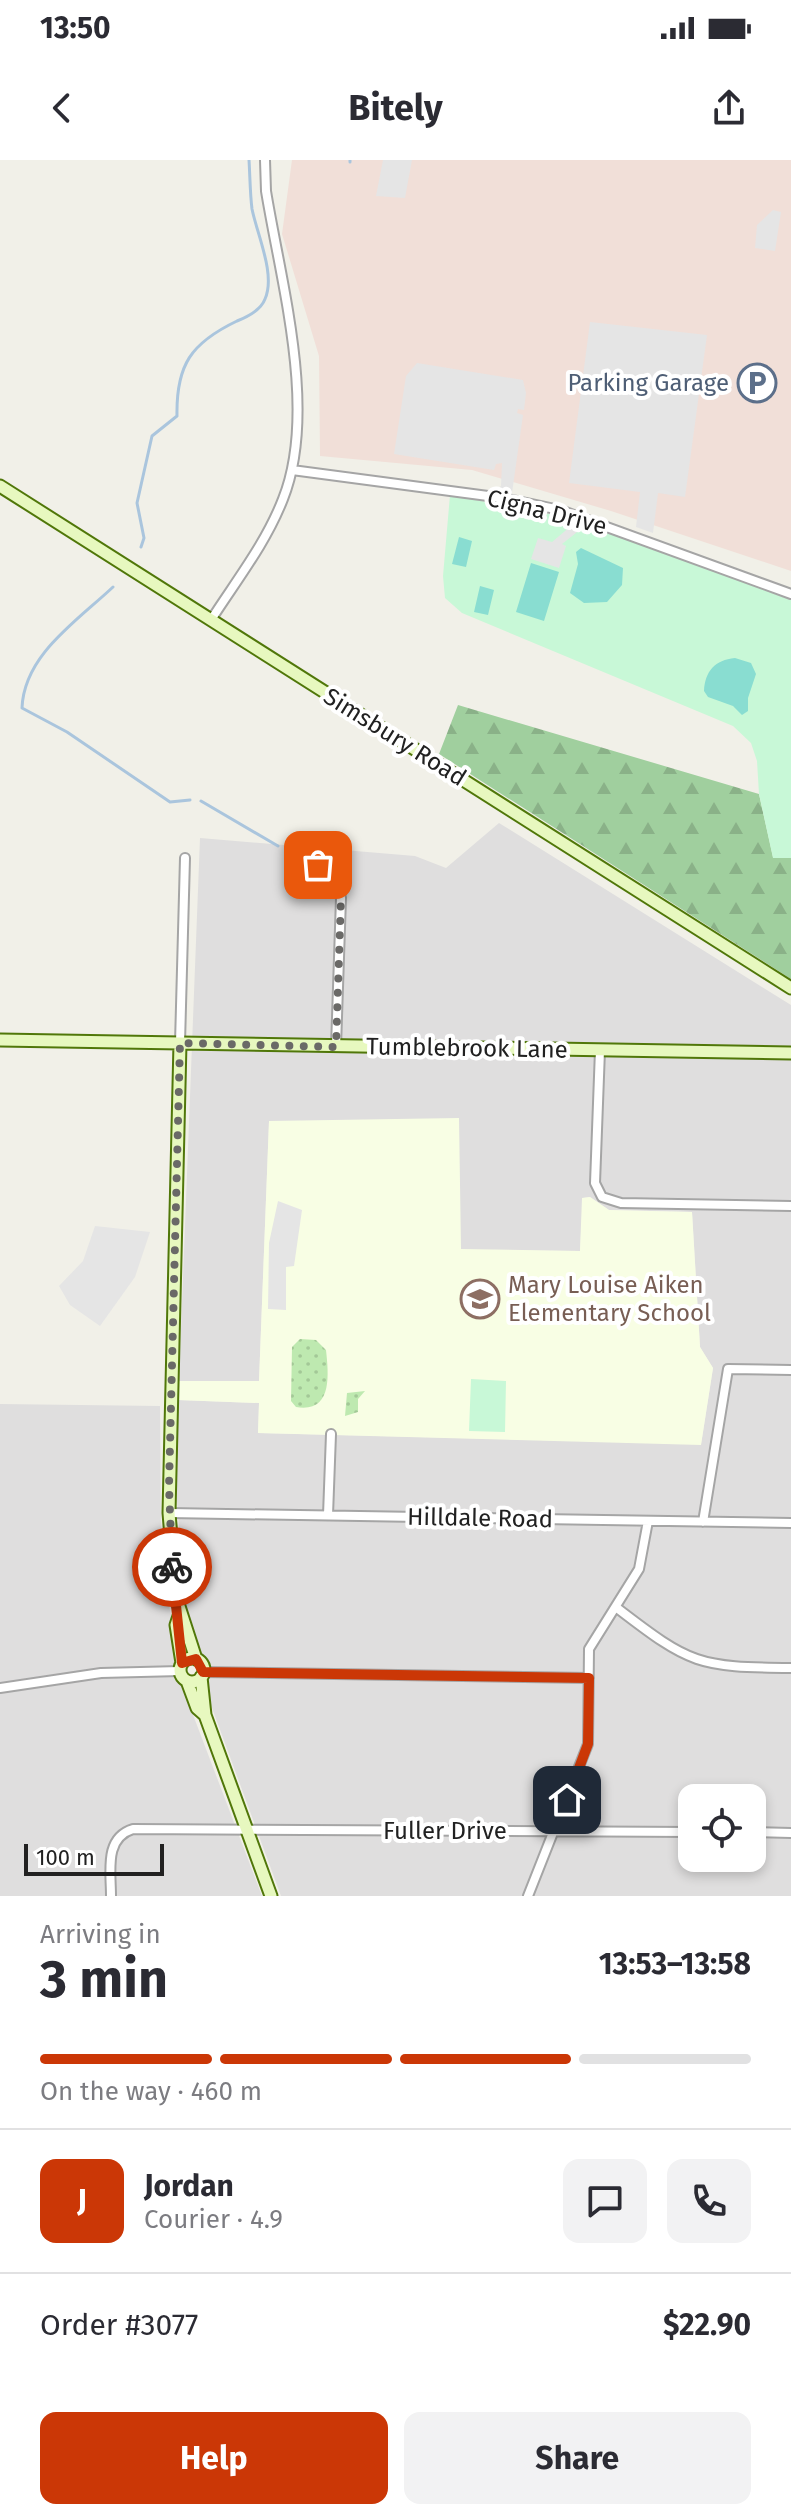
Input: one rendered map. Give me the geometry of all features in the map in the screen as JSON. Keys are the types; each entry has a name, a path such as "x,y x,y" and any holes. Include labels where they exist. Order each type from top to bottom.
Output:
{"street":[{"path":"211,620 267,534 292,470 299,394 266,191 265,160"},
{"name":"Cigna Drive","path":"292,470 503,498 560,510 791,594"},
{"name":"Simsbury Road","path":"1,489 791,988"},
{"path":"304,856 332,874 338,883 341,898 336,1047"},
{"path":"185,858 169,1513 179,1616 176,1625 183,1672 197,1708 205,1715"},
{"name":"Tumblebrook Lane","path":"0,1040 791,1053"},
{"path":"600,1050 595,1183 602,1197 621,1203 791,1206"},
{"path":"703,1522 728,1369 791,1370"},
{"path":"328,1515 331,1434"},
{"name":"Hilldale Road","path":"169,1513 791,1523"},
{"path":"528,1896 588,1744 589,1649 639,1569 648,1521"},
{"path":"617,1608 670,1649 691,1660 731,1667 791,1668"},
{"path":"179,1616 185,1623 202,1674 205,1715 271,1896"},
{"path":"183,1672 196,1659"},
{"path":"0,1688 101,1673 589,1678"},
{"name":"Fuller Drive","path":"111,1896 112,1851 122,1833 133,1829 678,1832"},
{"path":"766,1832 791,1833"}],"shaded area":[{"path":"292,160 791,160 791,571 611,511 472,470 320,456 319,356 282,234"},
{"path":"383,160 412,160 405,198 376,196"},
{"path":"773,210 781,212 775,251 755,248 757,225"},
{"path":"590,322 707,335 685,497 658,493 653,533 636,527 640,492 569,483"},
{"path":"417,363 523,380 526,393 524,410 518,409 517,413 523,415 512,493 496,490 501,486 502,463 496,464 494,470 394,454 406,376"},
{"path":"567,517 592,524 586,525 562,544 566,546 559,568 531,559 538,538 552,542 571,526"},
{"path":"459,537 472,541 466,567 452,564"},
{"path":"581,548 623,568 622,585 607,602 584,603 570,593 578,564 576,552"},
{"path":"531,563 559,572 544,621 516,612"},
{"path":"480,586 494,590 488,615 474,612"},
{"path":"735,658 751,663 756,674 748,698 748,711 742,715 733,706 708,697 704,691 712,668 722,661"},
{"path":"499,823 791,1005 791,1896 281,1896 208,1697 185,1600 176,1489 178,1400 259,1403 258,1433 701,1444 713,1368 700,1347 692,1212 609,1210 590,1197 583,1198 580,1251 461,1250 352,1121 269,1122 259,1382 179,1381 200,838 415,856 446,868"},
{"name":"Mary Louise Aiken Elementary School","path":"459,1118 461,1249 580,1251 582,1198 590,1197 609,1210 692,1212 700,1347 713,1368 701,1445 258,1433 259,1403 178,1400 179,1381 259,1381 269,1121"},
{"path":"278,1201 302,1210 294,1266 286,1267 286,1310 268,1309 269,1243"},
{"path":"95,1226 150,1232 135,1277 100,1326 70,1305 59,1286 83,1261"},
{"path":"0,1404 160,1406 161,1541 167,1595 187,1699 262,1896 0,1896"}],"green space":[{"path":"450,495 570,518 791,600 791,858 773,858 759,794 757,761 751,743 733,726 462,613 445,598 443,576"},
{"path":"458,705 759,794 773,857 791,858 791,979 439,754"},
{"path":"300,1339 316,1340 326,1350 326,1391 322,1399 308,1407 296,1407 291,1401 292,1347"},
{"path":"471,1379 506,1381 505,1432 469,1431"},
{"path":"365,1391 358,1399 358,1412 345,1416 347,1393"}],"waterway":[{"path":"141,547 144,538 137,503 152,436 177,416 183,369 208,338 257,310 268,289 267,267 252,209 249,160"},
{"path":"113,587 42,655 25,689 22,708 67,732 170,802 190,800"},
{"path":"201,801 278,846"}],"way so far":[{"path":"172,1567 169,1486 180,1043 336,1047 341,898 338,883 332,874 318,865"}],"place":[{"name":"Parking Garage","path":"757,383"},
{"name":"Mary Louise Aiken Elementary School","path":"480,1299"}],"route":[{"path":"172,1567 182,1663 196,1659 202,1665 203,1672 589,1678 588,1744 567,1800"}]}
